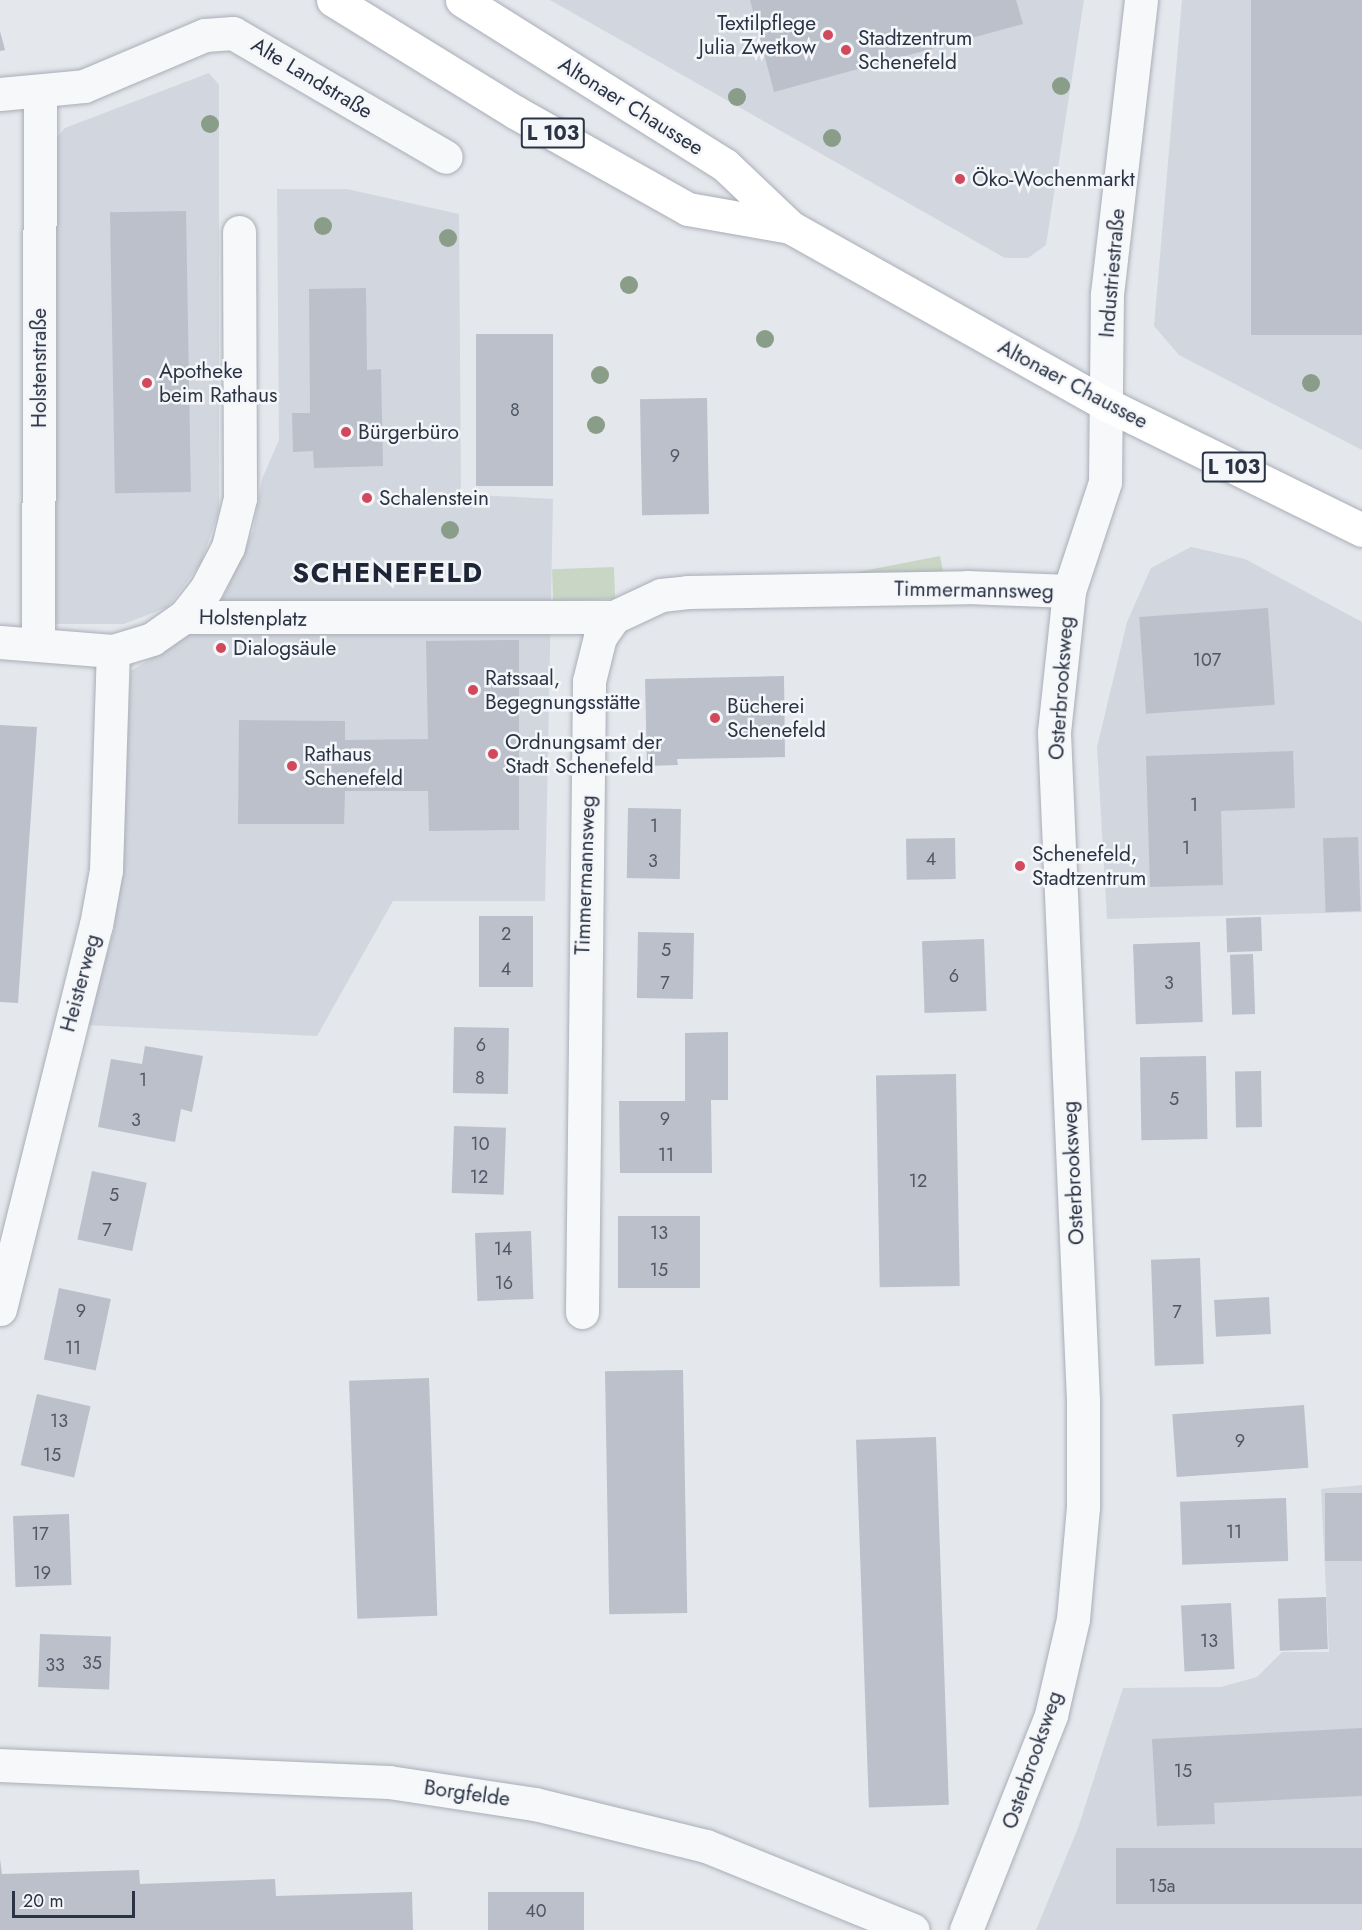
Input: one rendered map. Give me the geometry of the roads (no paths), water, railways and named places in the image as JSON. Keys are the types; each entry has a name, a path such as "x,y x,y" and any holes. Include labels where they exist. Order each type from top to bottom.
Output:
{"main road":[{"name":"Altonaer Chaussee","path":"333,0 515,112 688,209 790,226"},
{"name":"Altonaer Chaussee","path":"462,0 725,165 790,226 1106,404 1362,530"}],"street":[{"name":"Industriestraße","path":"1106,404 1107,294 1141,0"},
{"name":"Alte Landstraße","path":"0,94 40,94 84,86 205,35 233,33 446,157"},
{"name":"Holstenstraße","path":"38,642 40,94"},
{"name":"Holstenplatz","path":"184,617 206,589 228,547 240,498 239,232"},
{"name":"Osterbrooksweg","path":"966,1930 1051,1715 1073,1619 1083,1508 1054,732 1069,591 1105,482 1106,404"},
{"name":"Timmermannsweg","path":"582,1312 589,681 600,638 614,617 660,595 688,592 967,587 1069,591"},
{"path":"0,642 38,642 113,651 152,639 184,617"},
{"name":"Holstenplatz","path":"184,617 614,617"},
{"name":"Heisterweg","path":"0,1310 96,925 106,870 113,651"},
{"name":"Borgfelde","path":"0,1765 389,1782 536,1804 706,1846 913,1930"}],"place":[{"name":"Textilpflege Julia Zwetkow","path":"828,35"},
{"name":"Stadtzentrum Schenefeld","path":"846,50"},
{"name":"Öko-Wochenmarkt","path":"960,179"},
{"name":"Apotheke beim Rathaus","path":"147,383"},
{"name":"Bürgerbüro","path":"346,432"},
{"name":"Schalenstein","path":"367,498"},
{"name":"Dialogsäule","path":"221,648"},
{"name":"Ratssaal, Begegnungsstätte","path":"473,690"},
{"name":"Bücherei Schenefeld","path":"715,718"},
{"name":"Ordnungsamt der Stadt Schenefeld","path":"493,754"},
{"name":"Rathaus Schenefeld","path":"292,766"},
{"name":"Schenefeld, Stadtzentrum","path":"1020,866"}],"district":[{"name":"SCHENEFELD","path":"388,573"}]}
